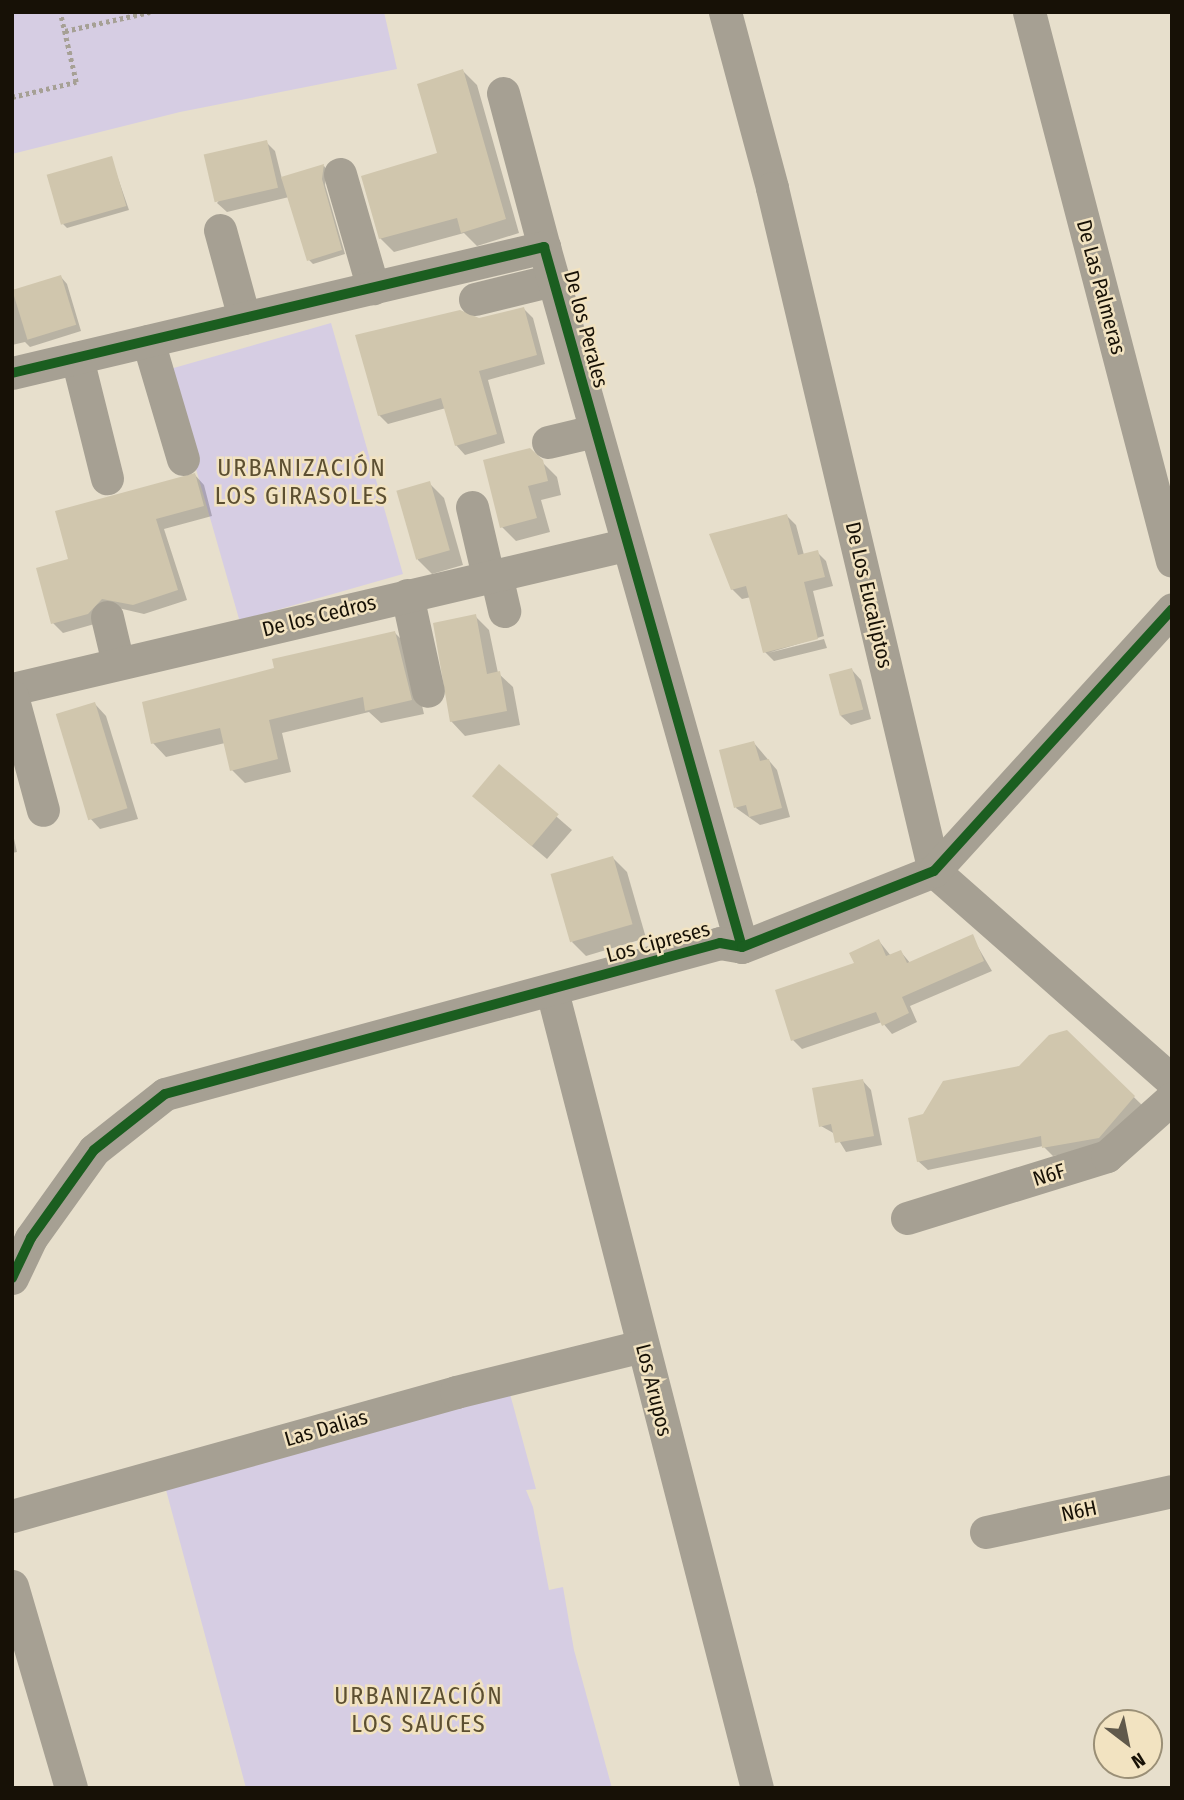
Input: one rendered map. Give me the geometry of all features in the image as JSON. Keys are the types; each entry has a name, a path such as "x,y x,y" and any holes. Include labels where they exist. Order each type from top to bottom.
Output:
{"street":[{"name":"De Los Eucaliptos","path":"725,12 772,188 934,871"},
{"name":"De Las Palmeras","path":"1029,12 1172,561"},
{"path":"503,93 544,247"},
{"path":"340,174 373,288"},
{"path":"220,230 244,318"},
{"name":"De los Perales","path":"12,373 544,247 625,545 742,947"},
{"path":"475,299 553,280"},
{"path":"148,341 183,459"},
{"path":"76,358 107,478"},
{"path":"548,442 594,430"},
{"path":"472,506 504,611"},
{"name":"De los Cedros","path":"12,688 625,545"},
{"path":"407,595 428,691"},
{"name":"Los Cipreses","path":"12,1278 31,1238 93,1150 165,1094 552,991 720,943 742,947 934,871 1172,609"},
{"path":"118,617 130,661"},
{"path":"12,696 43,810"},
{"path":"934,871 1172,1081"},
{"name":"Los Arupos","path":"552,991 757,1788"},
{"name":"N6F","path":"907,1218 1099,1159 1172,1098"},
{"name":"Las Dalias","path":"12,1516 456,1392 642,1346"},
{"name":"N6H","path":"986,1532 1172,1491"},
{"path":"12,1586 71,1788"}],"path":[{"path":"12,97 76,82 60,12"},
{"path":"65,31 150,12"}],"shaded area":[{"path":"12,12 384,12 397,69 180,112 12,154"},
{"path":"331,323 403,574 240,621 168,370"},
{"path":"510,1394 536,1489 526,1490 533,1507 549,1590 563,1587 574,1650 612,1788 246,1788 162,1475"}],"building":[{"path":"463,69 506,219 461,233 457,218 379,239 361,176 437,153 417,84"},
{"path":"267,140 278,188 215,202 204,155"},
{"path":"112,156 126,206 61,225 47,175"},
{"path":"324,164 322,179 342,250 307,261 281,177"},
{"path":"61,275 76,325 27,340 12,290"},
{"path":"524,307 537,355 479,371 497,434 455,446 441,398 378,416 355,335 460,310 479,318"},
{"path":"530,448 543,460 548,481 528,486 537,518 500,528 483,460"},
{"path":"195,473 204,506 156,519 178,590 133,605 102,599 88,614 51,624 36,568 68,559 55,511"},
{"path":"430,481 450,550 416,560 396,491"},
{"path":"787,514 798,555 818,550 825,577 804,582 818,639 763,653 746,586 731,590 709,534"},
{"path":"476,614 487,674 500,671 507,711 450,722 433,623"},
{"path":"395,631 412,700 365,711 363,697 269,720 278,759 230,771 220,728 151,744 142,702 274,668 272,659"},
{"path":"852,668 863,710 840,716 829,674"},
{"path":"95,702 127,808 88,820 56,714"},
{"path":"754,741 760,761 769,759 782,808 749,817 746,805 734,808 719,750"},
{"path":"499,764 559,814 532,846 472,796"},
{"path":"613,856 633,924 570,942 551,874"},
{"path":"973,934 984,961 902,997 909,1013 882,1026 876,1012 791,1041 775,990 854,963 849,953 879,939 886,956 901,950 907,963"},
{"path":"1067,1030 1135,1096 1099,1138 1042,1148 1041,1136 917,1162 908,1118 923,1114 943,1081 1019,1066 1049,1035"},
{"path":"863,1079 874,1136 835,1143 831,1124 819,1127 812,1088"}],"cycle path":[{"path":"12,373 544,247 742,947"},
{"path":"12,1278 31,1238 94,1150 165,1094 720,943 742,947 934,871 1172,609"}],"district":[{"name":"URBANIZACIÓN LOS GIRASOLES","path":"302,483"},
{"name":"URBANIZACIÓN LOS SAUCES","path":"419,1711"}]}
